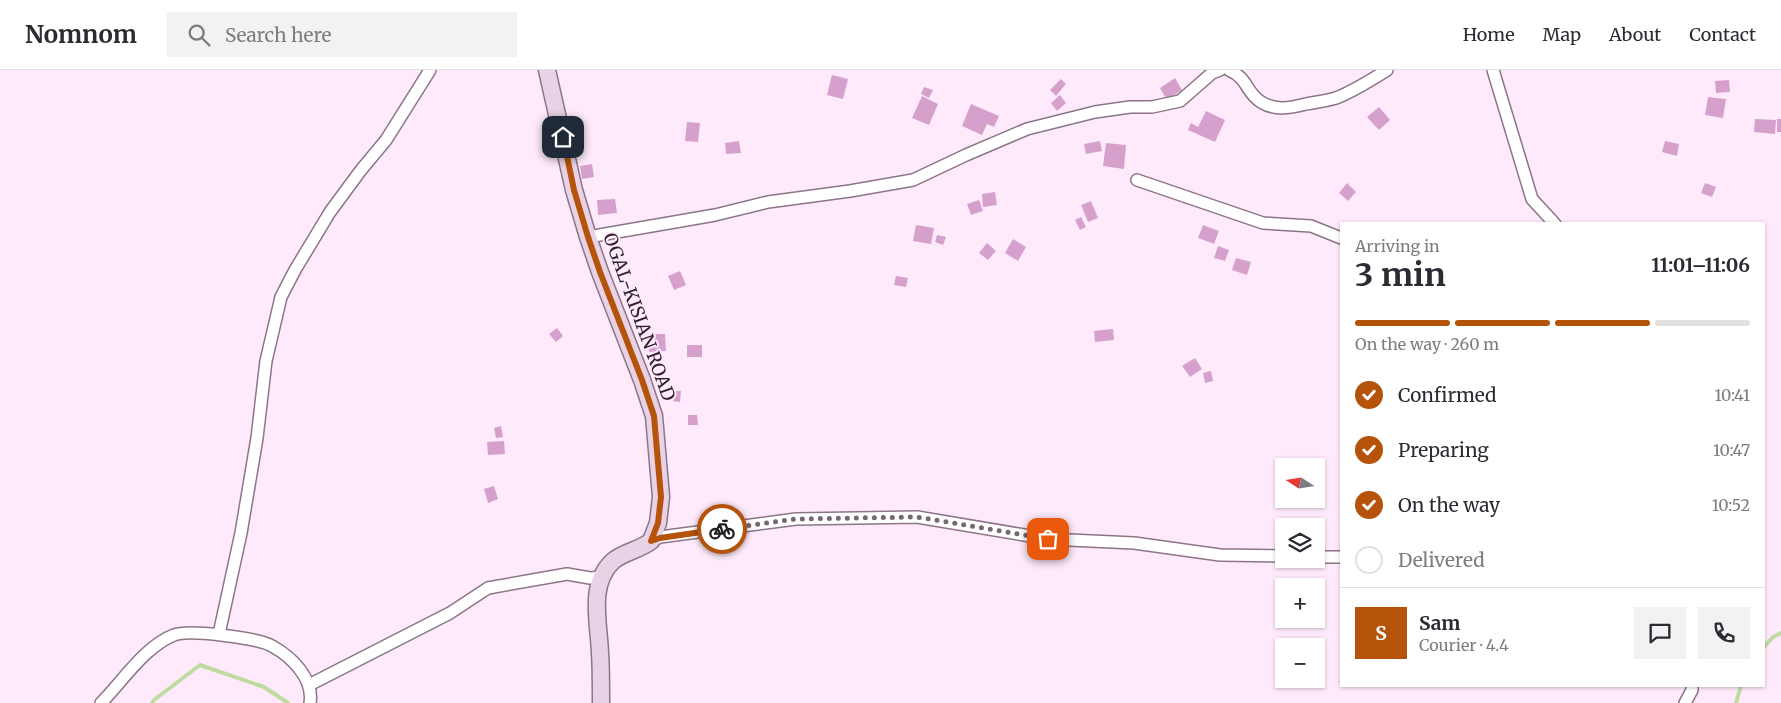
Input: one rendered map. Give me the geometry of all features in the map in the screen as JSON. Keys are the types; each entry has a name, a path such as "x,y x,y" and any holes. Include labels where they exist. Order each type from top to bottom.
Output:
{"main road":[{"name":"OGAL-KISIAN ROAD","path":"547,70 574,190 588,237 654,416 661,497 658,523 651,541"},
{"path":"601,703 600,651 596,605 599,588 606,569 615,559 651,541"}],"street":[{"path":"219,634 241,532 257,438 266,361 281,297 330,212 386,140 430,70"},
{"path":"588,237 715,215 768,202 913,180 1027,129 1095,112 1152,107 1180,101 1212,74 1220,70"},
{"path":"1229,70 1243,79 1251,94 1259,101 1270,107 1281,109 1335,98 1356,89 1387,70"},
{"path":"1493,70 1532,199 1554,222"},
{"path":"1137,180 1263,223 1311,226 1340,238"},
{"path":"651,541 660,538 796,519 917,517 1048,539 1134,543 1220,555 1275,556"},
{"path":"1325,557 1340,557"},
{"path":"309,685 450,613 488,588 567,574 590,578 603,577"},
{"path":"101,703 136,664 160,642 175,634 190,632 219,634 270,644 297,666 309,685 311,692 310,703"},
{"path":"1685,703 1692,687"}],"building":[{"path":"832,75 848,79 843,99 827,95"},
{"path":"1175,78 1182,90 1167,100 1160,88"},
{"path":"1061,79 1066,84 1056,96 1050,90"},
{"path":"1729,80 1730,92 1716,93 1715,81"},
{"path":"924,87 933,90 929,98 921,94"},
{"path":"1060,95 1066,103 1057,111 1051,103"},
{"path":"922,96 938,104 929,125 912,118"},
{"path":"1708,97 1726,99 1723,118 1705,115"},
{"path":"971,104 999,116 994,127 987,124 982,135 962,126"},
{"path":"1379,107 1390,120 1379,130 1367,117"},
{"path":"1206,111 1225,120 1215,142 1188,130 1191,123 1198,127"},
{"path":"1755,119 1776,120 1775,134 1754,132"},
{"path":"1777,119 1781,119 1781,132 1777,132"},
{"path":"687,122 700,123 698,142 685,141"},
{"path":"739,141 741,153 726,154 725,143"},
{"path":"1100,141 1102,151 1086,154 1084,144"},
{"path":"1665,141 1679,144 1677,156 1662,152"},
{"path":"1106,143 1126,145 1124,169 1103,166"},
{"path":"592,164 594,177 582,179 580,166"},
{"path":"1347,183 1356,192 1348,201 1339,193"},
{"path":"1705,183 1716,187 1712,197 1701,193"},
{"path":"995,192 997,205 983,207 982,194"},
{"path":"615,199 617,213 598,215 597,200"},
{"path":"979,200 983,211 971,215 967,204"},
{"path":"1091,201 1098,218 1088,222 1081,205"},
{"path":"1081,217 1086,227 1080,230 1075,220"},
{"path":"916,225 934,228 931,244 913,241"},
{"path":"1203,225 1219,231 1214,244 1198,238"},
{"path":"937,235 946,237 943,245 935,242"},
{"path":"1013,239 1026,247 1018,261 1005,253"},
{"path":"987,243 996,251 988,260 979,253"},
{"path":"1218,246 1229,250 1225,261 1214,258"},
{"path":"1236,258 1251,262 1247,275 1232,270"},
{"path":"680,271 686,285 674,290 668,276"},
{"path":"896,276 908,278 906,287 894,285"},
{"path":"557,328 563,336 556,342 549,334"},
{"path":"1113,329 1114,340 1095,342 1094,331"},
{"path":"648,334 665,334 666,351 649,352"},
{"path":"687,345 702,345 702,357 687,357"},
{"path":"1195,358 1202,369 1190,377 1182,366"},
{"path":"1211,371 1213,381 1205,383 1203,373"},
{"path":"674,391 681,391 680,402 673,401"},
{"path":"688,415 697,415 698,425 688,425"},
{"path":"501,426 503,437 496,438 494,428"},
{"path":"504,441 505,454 488,455 487,442"},
{"path":"494,486 498,499 488,503 484,489"}],"waterway":[{"path":"1765,646 1773,637 1781,633"},
{"path":"152,703 200,665 264,687 288,703"},
{"path":"1736,703 1741,687"}],"way so far":[{"path":"722,529 796,519 917,517 1048,539"}],"route":[{"path":"563,137 574,190 588,237 654,416 661,497 658,523 651,541 722,529"}]}
